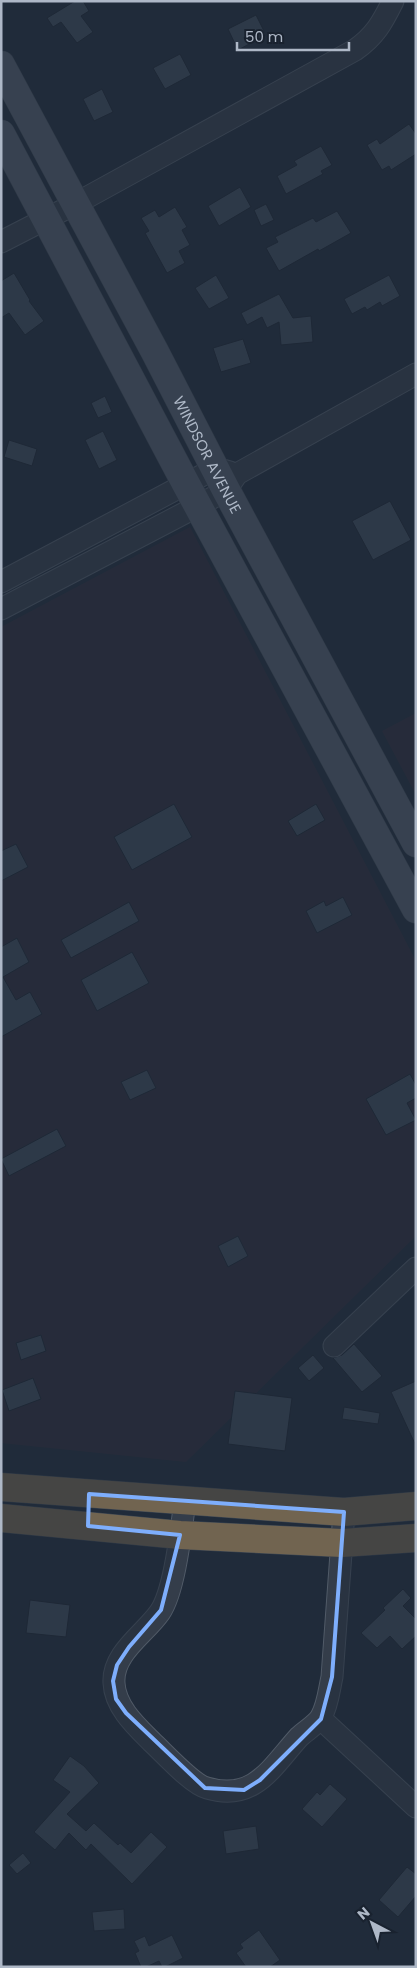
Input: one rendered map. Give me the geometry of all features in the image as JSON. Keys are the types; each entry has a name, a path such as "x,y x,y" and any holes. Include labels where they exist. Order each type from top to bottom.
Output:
{"highway":[{"path":"1,1487 344,1512 416,1506"},
{"path":"88,1526 89,1494"},
{"path":"1,1518 180,1535 342,1542 416,1538"}],"main road":[{"name":"WINDSOR AVENUE","path":"1,65 75,204 226,478 416,842"},
{"path":"1,134 192,495 416,909"}],"street":[{"path":"1,242 75,204 355,50 370,39 393,1"},
{"path":"1,582 226,478 416,374"},
{"path":"1,609 192,495"},
{"path":"334,1346 416,1268"},
{"path":"185,1501 169,1590 161,1610 148,1628 129,1647 117,1665 113,1681 116,1699 147,1737 191,1778 205,1788 226,1791 244,1790 260,1780 301,1735 320,1718 327,1702 332,1677 344,1512"},
{"path":"320,1718 416,1807"}],"highlighted area":[{"path":"89,1494 344,1512 332,1677 321,1719 260,1780 244,1790 205,1788 126,1713 116,1699 113,1681 117,1665 129,1647 161,1610 180,1535 88,1526"}],"shaded area":[{"path":"190,527 416,961 416,1236 186,1462 1,1443 1,627"},
{"path":"416,713 416,795 382,731"}],"building":[{"path":"75,1 83,1 89,11 81,16 93,32 77,43 61,22 53,27 47,18"},
{"path":"256,15 266,35 238,50 228,29"},
{"path":"180,54 191,75 165,89 153,68"},
{"path":"102,89 113,112 94,121 83,99"},
{"path":"409,124 416,134 416,154 391,170 389,166 382,170 367,145 377,139 380,144"},
{"path":"321,146 332,165 321,171 323,174 286,194 277,176 297,165 294,161"},
{"path":"240,187 251,207 219,226 208,206"},
{"path":"266,204 274,220 261,226 254,210"},
{"path":"175,207 187,227 182,230 190,245 179,251 185,263 167,273 145,233 149,231 141,218 155,210 159,217"},
{"path":"337,211 351,233 279,271 266,248 278,242 275,237 313,218 316,222"},
{"path":"14,273 29,301 44,321 25,335 9,313 1,318 1,281"},
{"path":"216,275 229,298 209,309 195,288"},
{"path":"389,275 400,296 382,306 380,302 367,310 365,307 352,314 344,299"},
{"path":"279,294 293,318 311,316 313,342 281,345 279,322 267,328 262,317 247,325 241,313"},
{"path":"243,339 251,363 221,372 213,348"},
{"path":"105,396 112,412 98,418 91,403"},
{"path":"103,431 117,460 99,469 85,440"},
{"path":"9,440 37,449 32,466 4,457"},
{"path":"390,501 411,540 373,560 352,521"},
{"path":"174,804 192,837 132,870 114,837"},
{"path":"316,804 325,820 297,836 288,821"},
{"path":"16,844 28,867 1,881 1,851"},
{"path":"343,897 352,915 317,933 306,911 324,901 326,906"},
{"path":"129,902 139,921 71,958 61,940"},
{"path":"17,938 29,962 3,977 16,1000 30,992 42,1014 1,1037 1,947"},
{"path":"132,952 149,983 97,1011 81,980"},
{"path":"147,1070 156,1088 130,1100 121,1082"},
{"path":"410,1074 416,1085 416,1098 407,1103 416,1120 386,1135 366,1099"},
{"path":"57,1129 66,1146 9,1176 1,1159"},
{"path":"238,1236 248,1256 228,1267 218,1246"},
{"path":"41,1335 46,1351 21,1360 16,1343"},
{"path":"354,1344 382,1376 362,1392 333,1358 342,1355"},
{"path":"313,1355 324,1368 309,1381 298,1368"},
{"path":"33,1378 41,1399 9,1411 2,1390"},
{"path":"416,1381 416,1446 391,1392"},
{"path":"235,1391 292,1398 285,1451 228,1444"},
{"path":"344,1407 380,1413 378,1424 342,1419"},
{"path":"403,1589 411,1598 403,1606 416,1619 416,1636 402,1649 390,1636 377,1648 361,1633"},
{"path":"30,1600 70,1605 66,1637 26,1633"},
{"path":"70,1756 84,1766 99,1783 67,1814 86,1831 94,1823 118,1845 120,1843 131,1853 151,1832 167,1847 132,1884 91,1844 86,1850 69,1833 55,1850 34,1832 70,1792 53,1780"},
{"path":"330,1784 347,1799 322,1827 302,1809 317,1792 320,1795"},
{"path":"256,1826 259,1849 226,1854 223,1831"},
{"path":"23,1853 31,1863 17,1874 9,1865"},
{"path":"407,1867 416,1874 416,1896 398,1917 379,1900"},
{"path":"124,1909 125,1929 94,1931 92,1912"},
{"path":"259,1930 280,1960 270,1967 246,1967 236,1953 243,1948 240,1944"},
{"path":"172,1935 183,1958 165,1967 162,1967 159,1961 146,1967 141,1967 135,1953 139,1951 134,1941 145,1936 149,1946"}]}
